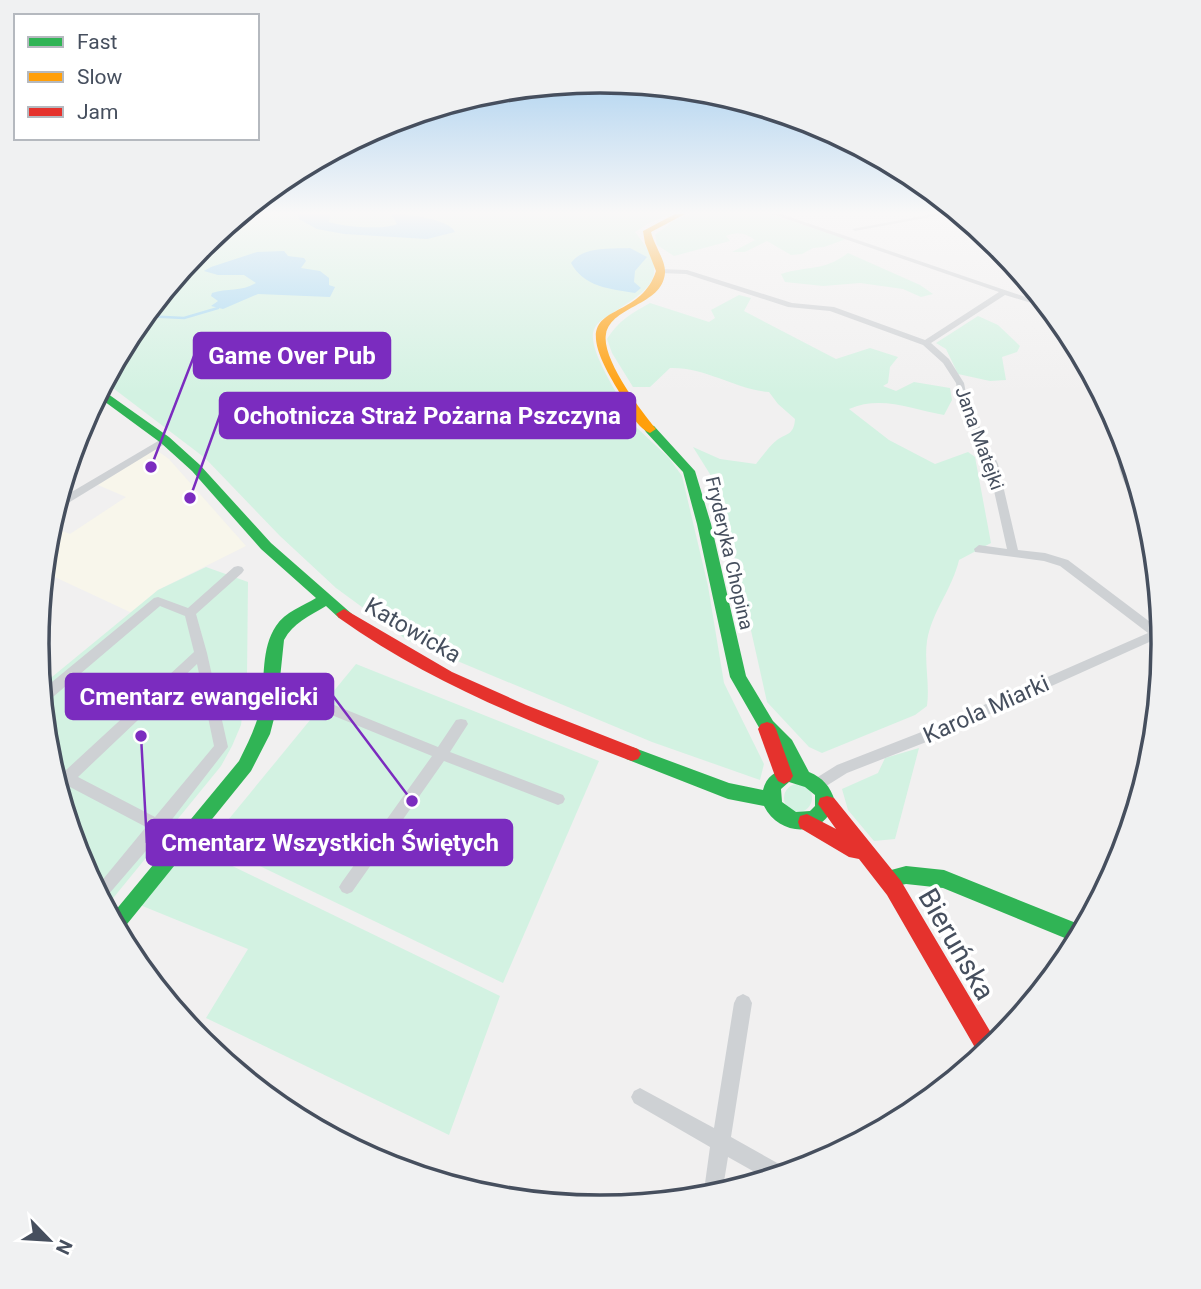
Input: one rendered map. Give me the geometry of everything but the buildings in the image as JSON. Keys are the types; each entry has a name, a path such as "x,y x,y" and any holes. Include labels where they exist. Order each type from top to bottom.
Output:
{"street":[{"name":"Fryderyka Chopina","path":"659,274 658,283 650,292 604,323 599,337 601,348 642,421 677,455 689,471 738,677 766,726 785,776"},
{"path":"694,274 791,305 831,309 926,344 1003,293"},
{"path":"951,274 1032,302"},
{"name":"Jana Matejki","path":"926,344 946,361 960,383 964,402 993,464 1013,553"},
{"name":"Katowicka","path":"107,398 165,440 196,468 266,546 324,600 382,643 442,676 728,791 771,799"},
{"path":"69,498 165,440"},
{"name":"Karola Miarki","path":"979,550 1013,553 1064,563 1152,627"},
{"path":"190,613 238,570"},
{"path":"122,918 245,766 261,734 269,707 276,640 283,627 293,618 324,600"},
{"path":"51,690 158,601 190,613"},
{"path":"106,888 221,747 190,613"},
{"name":"Karola Miarki","path":"818,784 838,771 929,735 1152,638"},
{"path":"66,780 201,653"},
{"path":"322,705 558,799"},
{"path":"347,887 461,724"},
{"name":"Fryderyka Chopina","path":"766,726 786,745 802,775"},
{"path":"802,775 818,784 827,804 824,813 807,822 788,819 780,814 771,799 773,785 785,776 802,775"},
{"path":"68,785 158,826"},
{"name":"Bieruńska","path":"827,804 887,879 983,1041"},
{"name":"Bieruńska","path":"807,822 876,865"},
{"path":"887,879 924,875 944,879 1071,931"},
{"path":"715,1184 743,1003"},
{"path":"640,1097 769,1170"}],"shaded area":[{"path":"155,449 169,459 246,546 158,590 132,613 54,576 61,531 70,534 126,497 98,485"}],"green space":[{"path":"193,274 653,274 652,280 637,297 597,324 593,342 601,364 630,417 615,423 636,427 669,458 682,476 708,586 724,683 764,764 760,780 652,742 407,640 336,588 280,536 205,458 113,388 142,338"},
{"path":"781,274 896,274 933,294 921,297 903,289 860,283 823,286 785,282"},
{"path":"739,295 751,298 744,311 836,359 870,348 898,357 890,367 888,383 883,386 896,391 914,382 950,388 952,400 944,415 884,403 849,409 889,440 935,464 968,452 975,457 991,543 959,560 933,620 926,649 927,706 915,715 822,753 809,747 767,702 728,528 713,479 693,447 720,459 756,464 774,442 792,431 795,419 769,392 744,387 696,371 670,368 650,387 633,387 612,353 607,339 621,322 650,303 709,322 715,318 711,310"},
{"path":"978,316 998,325 1020,346 1017,352 1002,357 1006,380 990,381 958,374 946,349 936,343"},
{"path":"206,567 248,582 247,679 241,725 221,766 112,899 91,856 68,787 60,752 50,679 158,590"},
{"path":"356,664 599,761 503,983 210,842"},
{"path":"919,748 895,839 874,841 848,810 842,789 878,773 885,758"},
{"path":"798,784 808,788 812,798 808,808 798,812 788,808 784,798 788,788"},
{"path":"191,846 500,996 449,1135 206,1018 248,949 140,905"}],"water":[{"path":"215,274 324,274 329,278 329,285 335,287 330,297 258,294 223,309 211,306 218,301 211,296 212,293 245,288 256,283 244,275"},
{"path":"580,274 635,274 634,282 641,288 635,293 607,288"}],"waterway":[{"path":"157,317 184,318 218,308"}],"traffic: fast":[{"path":"107,398 165,440 196,468 266,546 344,614"},
{"path":"650,429 689,471 704,524 738,677 767,726 786,745 801,775"},
{"path":"122,918 245,766 261,734 269,707 276,640 283,627 293,618 325,600"},
{"path":"632,754 728,791 771,799"},
{"path":"793,774 812,781 822,791 826,801 817,817 806,821 794,820 781,814 773,804 773,785 784,776 793,774"},
{"path":"887,879 906,875 944,879 1071,931"}],"traffic: slow":[{"path":"650,429 642,421 608,364 601,348 600,334 614,315 649,293 660,274"}],"traffic: jam":[{"path":"344,614 377,637 446,677 520,710 632,754"},
{"path":"767,729 784,776"},
{"path":"827,804 894,888 983,1041"},
{"path":"807,822 856,851"}],"place":[{"name":"Game Over Pub","path":"151,467"},
{"name":"Ochotnicza Straż Pożarna Pszczyna","path":"190,498"},
{"name":"Cmentarz Wszystkich Świętych","path":"141,736"},
{"name":"Cmentarz ewangelicki","path":"412,801"}]}
